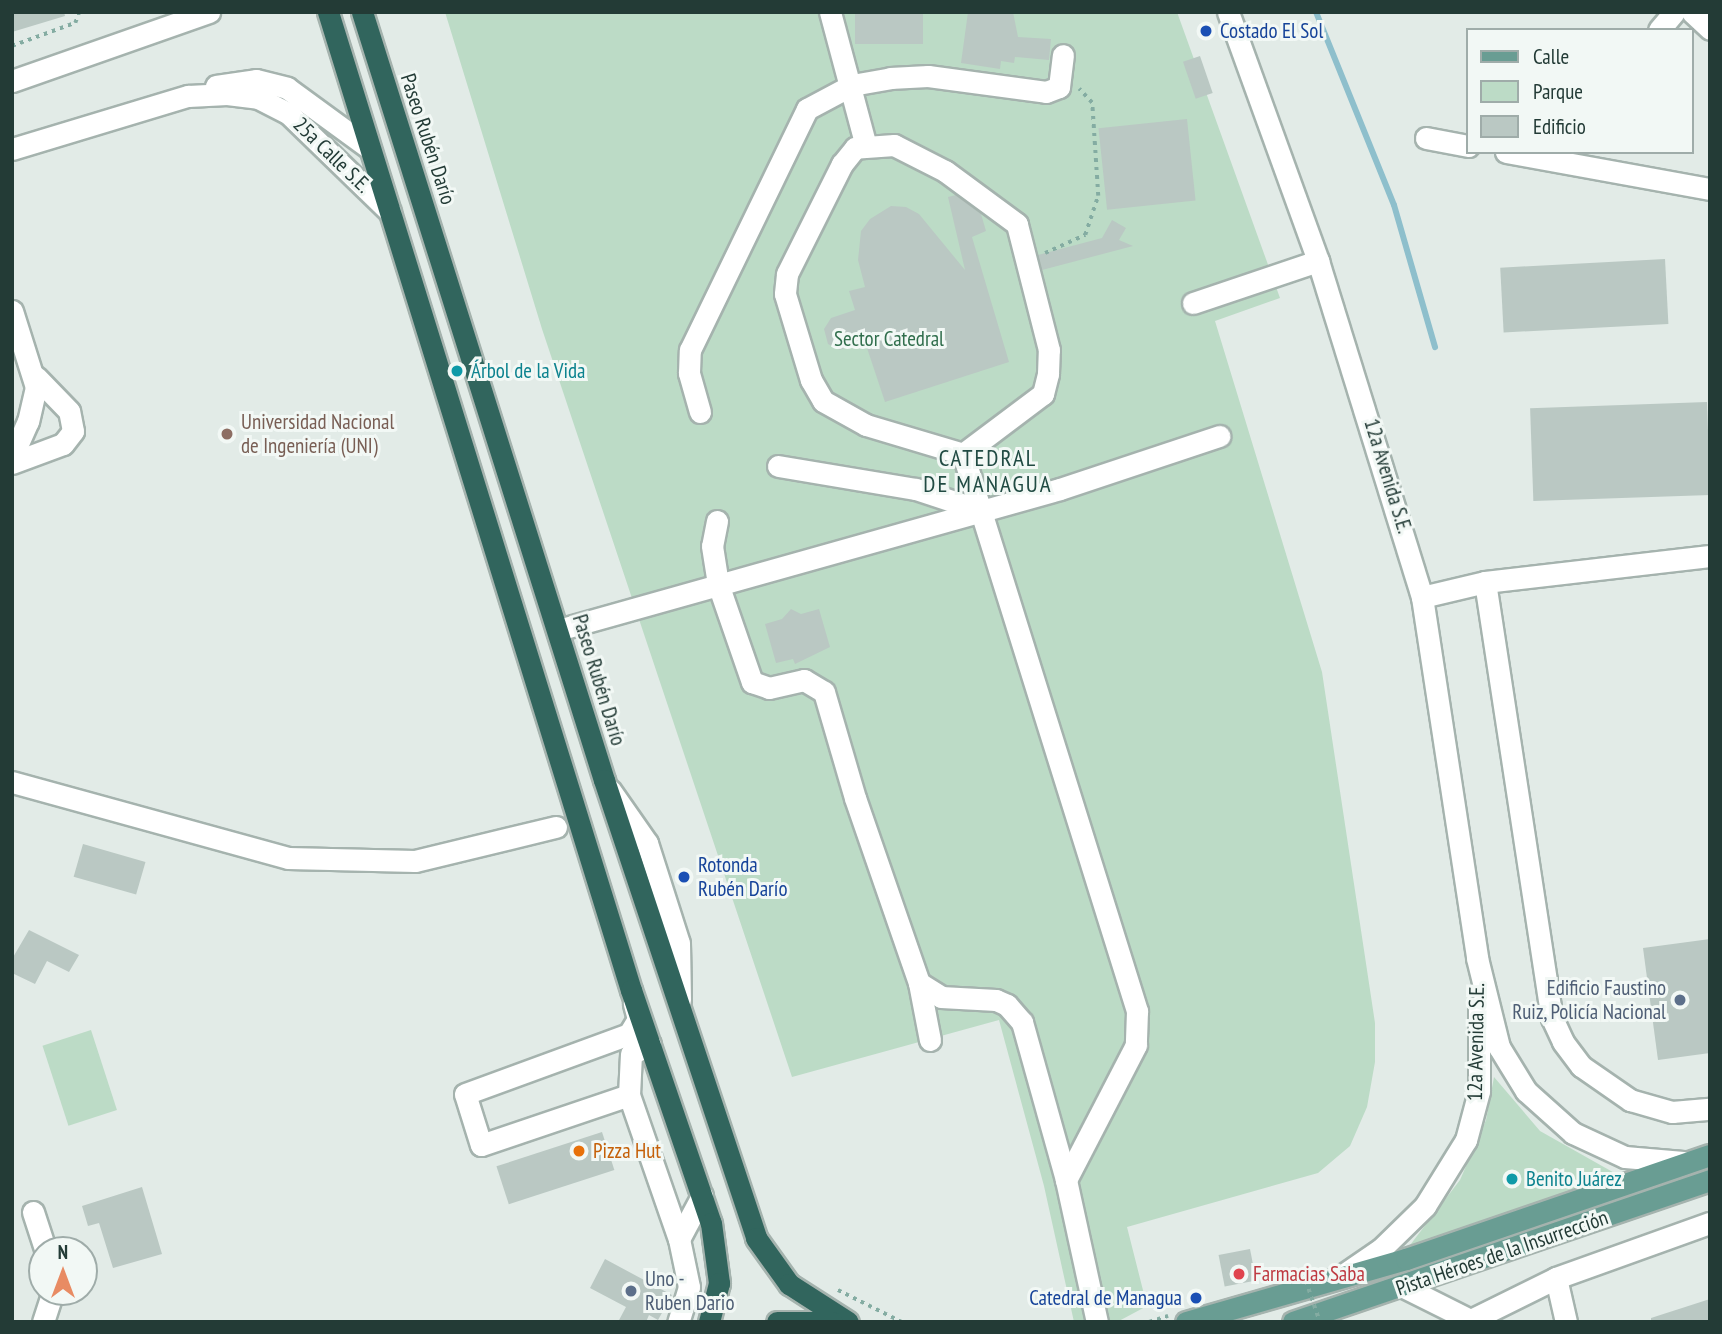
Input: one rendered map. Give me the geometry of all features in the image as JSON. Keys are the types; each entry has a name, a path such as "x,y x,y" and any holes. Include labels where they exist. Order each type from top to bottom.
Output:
{"highway":[{"path":"328,12 631,990 702,1196 719,1265 709,1322"},
{"name":"Paseo Rubén Darío","path":"362,12 680,1016 764,1253 789,1284 848,1322"},
{"path":"777,1322 832,1322"}],"main road":[{"name":"Pista Héroes de la Insurrección","path":"1186,1322 1335,1279 1701,1158"},
{"name":"Pista Héroes de la Insurrección","path":"1293,1322 1404,1287 1710,1180"}],"street":[{"path":"13,80 209,12"},
{"path":"830,12 852,85 866,146"},
{"name":"12a Avenida S.E.","path":"1228,12 1318,261 1422,597 1477,958 1499,1047 1515,1078 1551,1116 1600,1147 1625,1157 1663,1164 1701,1158"},
{"path":"1662,28 1674,12"},
{"path":"1692,12 1710,29"},
{"path":"699,412 689,373 690,350 807,110 852,85 928,76 1046,92 1059,87 1063,66"},
{"name":"25a Calle S.E.","path":"12,149 188,96 222,83 256,80 287,88 368,146"},
{"name":"25a Calle S.E.","path":"188,96 228,94 258,98 288,113 390,212"},
{"path":"1426,138 1466,146"},
{"path":"894,145 972,189 1017,224 1049,350 1043,394 963,454 866,425 823,401 811,380 785,294 786,274 842,164 855,148 894,145"},
{"path":"1529,154 1552,156 1710,189"},
{"path":"1193,303 1318,261"},
{"path":"12,311 36,377 69,411 75,426 68,440 12,463"},
{"path":"12,457 31,414 36,377"},
{"path":"31,414 46,402 58,402 69,411"},
{"path":"558,630 982,511 1219,436"},
{"path":"963,454 1138,1019 1136,1045 1066,1180"},
{"path":"778,466 916,489 982,511"},
{"path":"718,521 712,546 718,584 752,682 769,688 804,680 824,692 855,798 919,983 929,1040"},
{"path":"1422,597 1485,582 1710,556"},
{"path":"1485,582 1552,1018 1581,1066 1630,1100 1672,1112 1710,1109"},
{"path":"12,782 288,858 415,861 556,827"},
{"name":"12a Avenida S.E.","path":"1335,1279 1381,1249 1425,1206 1466,1140 1479,1091 1477,958"},
{"path":"919,983 941,997 996,1000 1017,1014 1066,1180 1097,1322"},
{"path":"629,1095 481,1145 465,1094 606,1046 629,1034 638,1019 631,990"},
{"path":"650,1044 631,1054 629,1095 679,1239 689,1287 678,1322"},
{"path":"679,1239 702,1196"},
{"path":"33,1212 41,1236"},
{"path":"1404,1287 1471,1321 1556,1278 1710,1223"},
{"path":"1556,1278 1566,1322"}],"path":[{"path":"12,46 75,23 79,12"},
{"path":"1026,257 1068,246 1085,235 1098,196 1092,103 1063,66"},
{"path":"1306,1281 1320,1322"},
{"path":"832,1287 902,1322"}],"green space":[{"name":"Sector Catedral","path":"445,12 1177,12 1280,298 1215,321 1322,672 1375,1023 1375,1062 1367,1107 1350,1146 1318,1173 1127,1227 1147,1306 1117,1322 1074,1322 1044,1186 999,1020 792,1077 542,329"},
{"path":"91,1030 117,1110 68,1126 42,1046"},
{"path":"1494,1077 1540,1131 1618,1175 1407,1249 1460,1180 1486,1120"}],"building":[{"path":"12,12 64,12 65,16 12,32"},
{"path":"855,12 923,12 923,44 855,44"},
{"path":"968,12 1013,12 1018,37 1051,39 1049,60 1015,57 1014,63 1001,61 1000,69 961,63"},
{"path":"1200,56 1213,93 1196,99 1183,62"},
{"path":"1187,119 1196,201 1107,210 1098,128"},
{"path":"956,195 981,214 986,231 972,237 1009,362 885,402 864,339 840,350 828,344 824,329 831,318 855,310 849,291 865,287 858,260 861,231 870,219 891,206 906,207 919,214 965,270 948,197"},
{"path":"1112,220 1126,228 1119,240 1133,246 1042,270 1038,255 1102,238"},
{"path":"1665,259 1668,324 1504,333 1500,268"},
{"path":"1707,402 1710,495 1533,501 1530,408"},
{"path":"791,609 801,614 819,609 830,647 795,664 793,659 776,663 765,624 782,619"},
{"path":"83,844 145,862 136,895 74,877"},
{"path":"29,930 79,955 69,972 47,961 35,984 12,973 12,959"},
{"name":"Edificio Faustino Ruiz, Policía Nacional","path":"1710,939 1710,1053 1658,1060 1643,948"},
{"name":"Pizza Hut","path":"602,1132 614,1170 509,1204 496,1166"},
{"path":"142,1187 162,1254 113,1268 99,1223 88,1226 82,1206"},
{"name":"Farmacias Saba","path":"1250,1249 1256,1280 1225,1287 1219,1255"},
{"name":"Uno - Ruben Dario","path":"605,1259 672,1295 658,1320 649,1315 646,1322 618,1322 626,1307 590,1288"},
{"path":"1710,1299 1710,1322 1651,1322 1651,1318"}],"waterway":[{"path":"1316,12 1394,205 1435,347"}],"place":[{"name":"Costado El Sol","path":"1206,31"},
{"name":"Árbol de la Vida","path":"457,371"},
{"name":"Universidad Nacional de Ingeniería (UNI)","path":"227,434"},
{"name":"Rotonda Rubén Darío","path":"684,877"},
{"name":"Edificio Faustino Ruiz, Policía Nacional","path":"1680,1000"},
{"name":"Pizza Hut","path":"579,1151"},
{"name":"Benito Juárez","path":"1512,1179"},
{"name":"Farmacias Saba","path":"1239,1274"},
{"name":"Uno - Ruben Dario","path":"631,1291"},
{"name":"Catedral de Managua","path":"1196,1298"}],"district":[{"name":"CATEDRAL DE MANAGUA","path":"988,471"}]}
